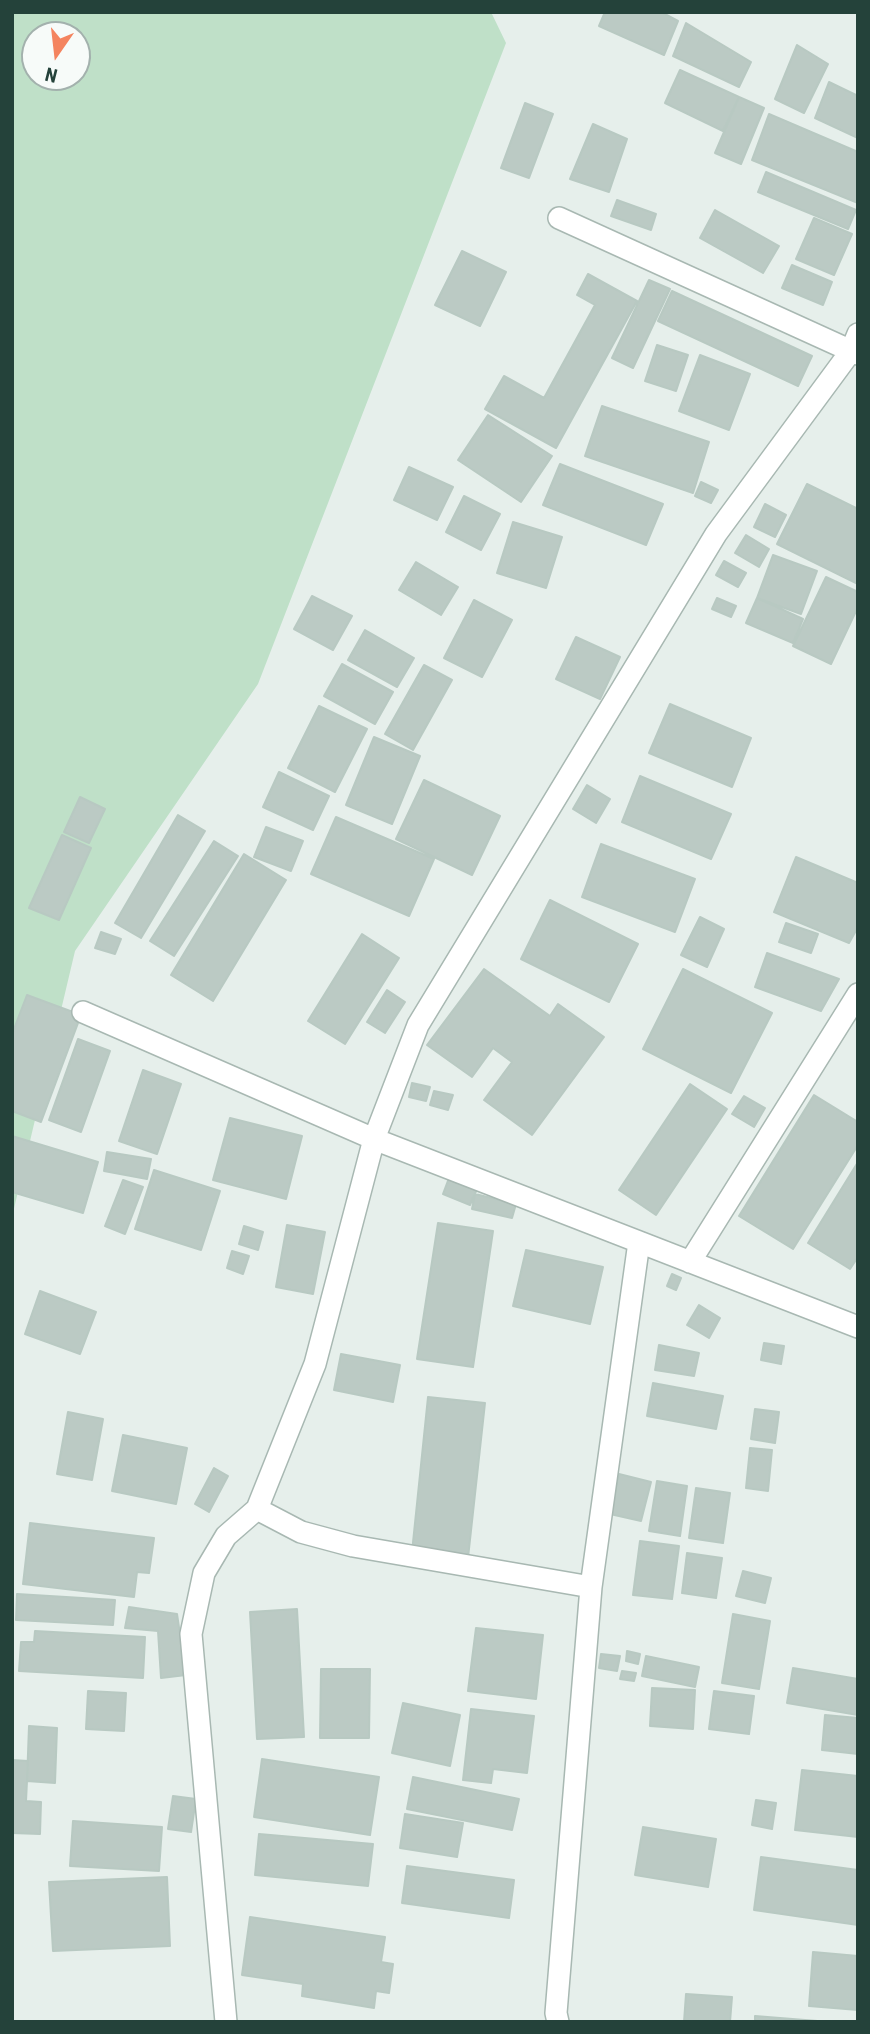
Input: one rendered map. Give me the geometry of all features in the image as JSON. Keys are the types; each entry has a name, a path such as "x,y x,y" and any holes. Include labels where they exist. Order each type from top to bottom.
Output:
{"street":[{"path":"226,2022 191,1634 204,1573 226,1536 257,1509 315,1364 374,1139 425,1013 716,534 856,346 559,218"},
{"path":"690,1262 858,994"},
{"path":"83,1012 374,1139 858,1327"},
{"path":"558,2022 556,2013 591,1587 639,1242"},
{"path":"257,1509 301,1532 353,1546 591,1587"}],"green space":[{"path":"12,12 491,12 506,43 258,684 75,951 12,1217"}],"building":[{"path":"605,12 661,12 678,21 664,55 599,26"},
{"path":"686,23 751,62 739,87 673,56"},
{"path":"797,45 828,64 804,113 775,99"},
{"path":"680,70 739,97 723,131 665,103"},
{"path":"829,82 858,96 858,138 815,118"},
{"path":"739,97 764,108 741,164 715,153"},
{"path":"525,103 553,114 529,178 501,168"},
{"path":"769,114 858,152 858,203 752,160"},
{"path":"593,124 627,139 609,192 570,179"},
{"path":"766,172 856,210 848,229 758,192"},
{"path":"617,200 656,214 651,230 611,216"},
{"path":"715,210 779,246 763,273 700,238"},
{"path":"814,218 852,234 834,275 796,259"},
{"path":"462,251 506,272 480,326 435,305"},
{"path":"792,265 832,282 823,305 782,288"},
{"path":"588,274 637,301 556,448 485,409 504,376 544,398 595,305 577,295"},
{"path":"649,280 670,289 633,368 612,358"},
{"path":"672,291 812,356 798,386 658,321"},
{"path":"657,345 688,355 676,391 645,381"},
{"path":"700,355 750,374 729,430 679,411"},
{"path":"602,406 709,442 693,493 585,456"},
{"path":"488,415 552,456 521,502 458,460"},
{"path":"560,464 663,504 646,545 543,505"},
{"path":"409,467 453,487 437,520 394,500"},
{"path":"701,482 718,490 711,503 695,496"},
{"path":"807,484 858,509 858,584 777,544"},
{"path":"464,496 500,514 481,550 446,532"},
{"path":"765,504 786,515 775,537 754,527"},
{"path":"513,522 562,537 546,588 497,573"},
{"path":"746,535 769,549 759,567 735,553"},
{"path":"773,555 817,571 801,614 757,598"},
{"path":"724,561 746,573 738,587 716,575"},
{"path":"416,562 458,587 441,615 399,590"},
{"path":"826,577 858,592 858,607 831,664 793,646"},
{"path":"312,596 352,616 333,650 294,629"},
{"path":"717,598 736,606 731,617 712,609"},
{"path":"757,598 803,619 793,643 746,623"},
{"path":"474,600 512,620 482,677 444,658"},
{"path":"365,630 414,658 397,687 348,660"},
{"path":"576,637 620,657 600,699 556,679"},
{"path":"342,664 393,692 375,724 324,696"},
{"path":"424,665 452,680 413,750 385,734"},
{"path":"670,704 751,738 732,787 649,753"},
{"path":"319,706 367,729 335,792 288,768"},
{"path":"374,737 420,756 392,824 346,805"},
{"path":"279,772 329,796 313,830 263,807"},
{"path":"640,776 731,814 711,859 622,822"},
{"path":"424,780 500,816 472,875 396,839"},
{"path":"587,785 610,799 596,823 573,809"},
{"path":"80,797 105,809 89,843 64,832"},
{"path":"178,815 205,831 141,938 115,923"},
{"path":"336,817 434,859 409,916 311,874"},
{"path":"266,827 303,841 291,871 254,857"},
{"path":"62,835 91,848 59,920 29,908"},
{"path":"214,841 238,856 174,956 150,941"},
{"path":"601,844 695,879 675,932 582,897"},
{"path":"244,854 286,880 213,1001 171,975"},
{"path":"796,857 858,883 858,927 849,943 774,912"},
{"path":"550,900 638,944 609,1002 521,959"},
{"path":"700,917 724,929 707,967 681,955"},
{"path":"786,923 818,934 811,953 779,942"},
{"path":"101,932 121,939 115,954 95,948"},
{"path":"362,934 399,958 345,1044 308,1021"},
{"path":"767,953 839,979 821,1011 755,987"},
{"path":"484,969 550,1016 558,1004 604,1037 532,1135 484,1100 512,1062 493,1048 472,1077 427,1045"},
{"path":"683,969 772,1013 731,1093 643,1049"},
{"path":"387,990 405,1002 385,1033 367,1022"},
{"path":"27,995 81,1015 41,1122 12,1111 12,1034"},
{"path":"78,1039 110,1051 81,1132 49,1120"},
{"path":"143,1070 181,1084 157,1154 119,1141"},
{"path":"412,1083 430,1087 426,1101 409,1097"},
{"path":"690,1084 727,1109 656,1215 619,1190"},
{"path":"434,1091 453,1095 448,1110 430,1105"},
{"path":"814,1095 858,1122 858,1145 793,1249 739,1216"},
{"path":"744,1096 765,1108 754,1127 732,1114"},
{"path":"230,1118 302,1136 286,1199 213,1180"},
{"path":"12,1136 98,1162 83,1213 12,1192"},
{"path":"107,1152 151,1159 147,1179 104,1171"},
{"path":"858,1162 858,1257 850,1269 808,1243"},
{"path":"154,1170 220,1191 201,1250 135,1229"},
{"path":"449,1178 477,1189 470,1205 443,1194"},
{"path":"123,1180 143,1187 125,1234 105,1226"},
{"path":"475,1194 516,1204 512,1218 472,1209"},
{"path":"438,1223 493,1231 473,1367 417,1359"},
{"path":"287,1225 325,1232 313,1294 276,1287"},
{"path":"244,1226 263,1232 258,1250 239,1244"},
{"path":"526,1250 603,1267 590,1324 513,1306"},
{"path":"232,1251 249,1256 243,1274 227,1268"},
{"path":"672,1274 681,1278 676,1290 667,1286"},
{"path":"40,1291 96,1312 80,1354 25,1334"},
{"path":"699,1305 720,1318 709,1338 687,1325"},
{"path":"764,1343 784,1346 781,1364 761,1360"},
{"path":"659,1345 699,1353 694,1376 655,1370"},
{"path":"341,1354 400,1365 393,1402 334,1390"},
{"path":"653,1383 723,1396 716,1429 647,1416"},
{"path":"428,1397 485,1403 468,1558 412,1552"},
{"path":"755,1409 779,1412 775,1443 751,1439"},
{"path":"68,1412 103,1419 92,1480 57,1474"},
{"path":"123,1435 187,1448 176,1504 112,1491"},
{"path":"750,1448 772,1450 768,1491 746,1488"},
{"path":"214,1468 228,1476 209,1512 195,1504"},
{"path":"619,1474 651,1482 641,1521 610,1514"},
{"path":"657,1481 687,1486 680,1536 649,1531"},
{"path":"696,1488 730,1493 723,1543 689,1538"},
{"path":"30,1523 154,1538 149,1573 137,1572 134,1597 23,1584"},
{"path":"640,1541 679,1546 672,1599 633,1595"},
{"path":"687,1553 722,1558 716,1598 682,1593"},
{"path":"743,1571 771,1578 765,1603 736,1596"},
{"path":"17,1594 115,1600 113,1625 16,1620"},
{"path":"129,1607 177,1614 186,1675 161,1678 158,1631 125,1628"},
{"path":"297,1609 304,1737 257,1739 250,1612"},
{"path":"733,1614 770,1621 759,1689 722,1683"},
{"path":"476,1628 543,1635 536,1699 468,1691"},
{"path":"35,1631 145,1637 143,1678 19,1671 21,1642 34,1642"},
{"path":"627,1651 640,1654 638,1664 626,1661"},
{"path":"601,1654 620,1656 617,1671 599,1668"},
{"path":"646,1656 699,1667 695,1687 642,1676"},
{"path":"793,1668 858,1679 858,1715 787,1703"},
{"path":"321,1669 370,1669 369,1738 320,1738"},
{"path":"622,1671 636,1673 634,1681 620,1679"},
{"path":"652,1688 695,1690 693,1729 650,1726"},
{"path":"88,1691 126,1693 124,1731 86,1729"},
{"path":"714,1691 754,1696 749,1734 709,1729"},
{"path":"403,1703 460,1715 450,1766 392,1753"},
{"path":"471,1709 534,1716 527,1773 493,1769 491,1783 463,1780"},
{"path":"825,1715 858,1718 858,1754 822,1750"},
{"path":"29,1726 57,1728 55,1783 27,1781"},
{"path":"262,1759 379,1777 370,1835 254,1817"},
{"path":"12,1760 28,1761 26,1801 41,1802 40,1834 12,1833"},
{"path":"802,1770 858,1776 858,1837 795,1830"},
{"path":"413,1777 519,1799 512,1830 407,1809"},
{"path":"173,1796 196,1799 191,1832 168,1829"},
{"path":"756,1800 776,1803 772,1829 752,1825"},
{"path":"405,1814 463,1823 457,1857 400,1848"},
{"path":"73,1821 162,1827 159,1871 70,1866"},
{"path":"643,1827 716,1839 708,1887 635,1875"},
{"path":"259,1834 373,1844 368,1886 255,1875"},
{"path":"761,1857 858,1870 858,1925 754,1910"},
{"path":"407,1866 514,1880 509,1918 402,1903"},
{"path":"167,1877 170,1946 53,1951 49,1882"},
{"path":"250,1917 385,1937 381,1962 393,1964 389,1993 376,1991 374,2008 302,1996 303,1984 242,1975"},
{"path":"813,1952 858,1956 858,2010 809,2006"},
{"path":"686,1994 732,1997 730,2022 684,2022"},
{"path":"755,2016 830,2022 755,2022"}]}
